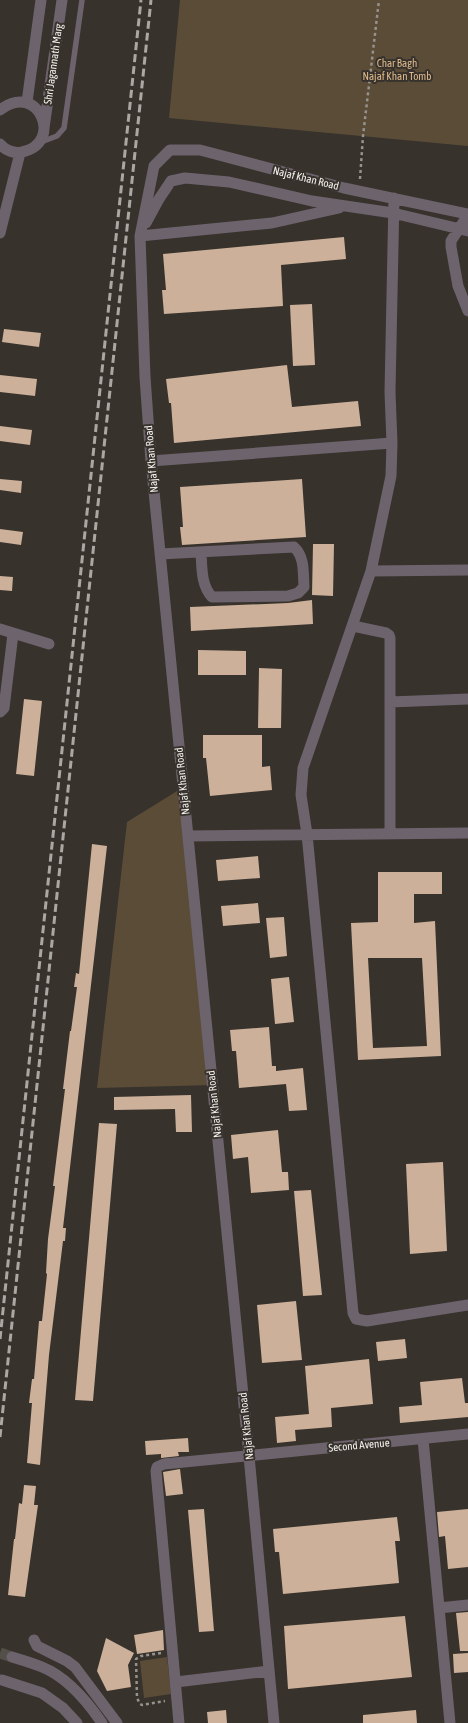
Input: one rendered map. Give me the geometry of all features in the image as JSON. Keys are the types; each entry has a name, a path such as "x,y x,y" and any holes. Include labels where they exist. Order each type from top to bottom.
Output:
{"street":[{"name":"Shri Jagannath Marg","path":"27,102 41,0"},
{"name":"Shri Jagannath Marg","path":"39,143 43,137 62,0"},
{"path":"0,110 7,104 27,102 38,110 43,118 44,128"},
{"path":"0,144 11,152 20,153 32,149 39,143"},
{"name":"Najaf Khan Road","path":"274,1723 250,1456 151,461 145,377 140,236 154,166 170,150 200,150 360,191 468,214"},
{"path":"0,233 20,153"},
{"path":"140,236 159,199 171,181 185,178 229,182 312,201 393,214 463,230"},
{"path":"394,198 390,392 392,443 391,476 371,571 303,768 301,795 307,834 353,1312 356,1319 367,1321 468,1305"},
{"path":"140,236 272,223 346,206"},
{"path":"468,214 463,230 451,241 451,252 458,286 468,311"},
{"path":"151,461 392,443"},
{"path":"160,554 294,547 300,553 303,561 304,587 298,593 288,596 212,597 206,591 203,578 201,552"},
{"path":"371,571 468,570"},
{"path":"353,626 389,635 390,834"},
{"path":"0,629 49,644"},
{"path":"0,712 4,708 3,685 5,663 13,634"},
{"path":"390,702 468,699"},
{"path":"188,836 468,833"},
{"name":"Second Avenue","path":"173,1651 156,1471 157,1467 164,1464 468,1434"},
{"path":"422,1439 450,1723"},
{"path":"439,1608 468,1606"},
{"path":"34,1640 37,1646 67,1661 75,1667 117,1723"},
{"path":"173,1651 179,1723"},
{"path":"12,1657 43,1667 69,1684 93,1710 102,1723"},
{"path":"176,1682 269,1671"},
{"path":"2,1680 42,1693 63,1708 77,1723"}],"lane":[{"path":"39,143 57,136 64,128 82,0"}],"path":[{"path":"360,191 363,136 379,0"},
{"path":"173,1651 141,1656 136,1659 137,1698 142,1705 177,1699"}],"green space":[{"name":"Char Bagh Najaf Khan Tomb","path":"180,0 468,0 468,146 169,118"},
{"path":"182,788 213,1085 97,1088 127,822"},
{"path":"167,1657 171,1694 144,1698 140,1661"}],"building":[{"path":"344,237 346,259 281,265 283,306 164,314 162,290 166,290 163,254"},
{"path":"312,304 315,365 293,366 290,305"},
{"path":"4,329 41,333 39,347 2,342"},
{"path":"287,365 292,407 358,401 361,426 174,443 171,403 169,403 166,379"},
{"path":"0,375 37,379 35,396 0,392"},
{"path":"0,426 32,430 30,445 0,441"},
{"path":"0,479 22,481 21,493 0,490"},
{"path":"302,479 306,537 182,545 180,527 183,527 180,487"},
{"path":"0,529 23,532 21,545 0,542"},
{"path":"313,544 334,544 333,596 312,595"},
{"path":"0,576 13,577 12,591 0,590"},
{"path":"312,600 313,624 191,631 190,607 288,603"},
{"path":"198,650 246,651 246,675 198,675"},
{"path":"259,668 282,669 281,728 258,728"},
{"path":"24,699 42,701 34,776 16,774"},
{"path":"203,735 262,735 262,767 270,766 272,790 210,796 206,758 203,758"},
{"path":"92,844 107,846 63,1228 66,1228 65,1241 63,1241 49,1355 40,1465 27,1463 32,1403 29,1403 32,1379 34,1379 39,1321 42,1321 47,1274 48,1239 55,1186 53,1186 65,1089 63,1089 77,987 74,987 76,973 79,974"},
{"path":"258,856 260,878 218,881 216,860"},
{"path":"378,872 442,872 442,894 414,894 414,923 435,921 441,1056 358,1060 351,923 378,922","holes":["368,958 422,958 427,1046 373,1048"]},
{"path":"258,903 260,923 223,926 221,906"},
{"path":"284,917 287,956 270,958 266,918"},
{"path":"289,977 294,1022 275,1024 271,979"},
{"path":"269,1027 272,1066 276,1066 276,1071 303,1068 307,1110 289,1111 286,1084 239,1088 236,1051 232,1051 230,1030"},
{"path":"191,1095 192,1132 176,1132 175,1109 114,1110 114,1097"},
{"path":"99,1123 117,1124 93,1401 75,1400"},
{"path":"278,1130 282,1172 288,1172 289,1190 251,1193 248,1157 233,1159 231,1135"},
{"path":"443,1162 447,1251 410,1254 406,1164"},
{"path":"311,1190 322,1295 303,1296 294,1191"},
{"path":"296,1301 302,1360 262,1363 257,1305"},
{"path":"405,1339 407,1358 378,1361 376,1342"},
{"path":"369,1359 373,1404 331,1408 332,1427 295,1430 296,1441 277,1443 275,1417 309,1414 305,1366"},
{"path":"462,1378 465,1403 468,1403 468,1417 400,1423 399,1407 422,1405 420,1382"},
{"path":"188,1438 189,1452 178,1452 179,1456 161,1458 161,1454 146,1455 145,1441"},
{"path":"180,1469 183,1494 166,1496 163,1472"},
{"path":"24,1485 36,1486 34,1505 38,1505 25,1597 8,1595 19,1503 22,1504"},
{"path":"204,1509 214,1631 199,1632 188,1510"},
{"path":"468,1509 468,1567 448,1569 445,1536 439,1537 437,1512"},
{"path":"397,1517 400,1541 395,1541 399,1583 283,1594 279,1552 275,1552 273,1529"},
{"path":"468,1612 468,1651 460,1651 456,1613"},
{"path":"405,1616 412,1677 288,1689 284,1626"},
{"path":"163,1630 164,1650 137,1654 134,1635"},
{"path":"106,1638 134,1653 128,1665 131,1687 107,1691 97,1671"},
{"path":"468,1653 468,1672 454,1673 453,1654"},
{"path":"226,1710 227,1723 208,1723 207,1712"},
{"path":"416,1710 417,1723 363,1723 363,1715"}],"tunnel":[{"path":"0,1653 12,1657"}],"railway":[{"path":"0,1339 141,0"},
{"path":"0,1437 151,0"}]}
